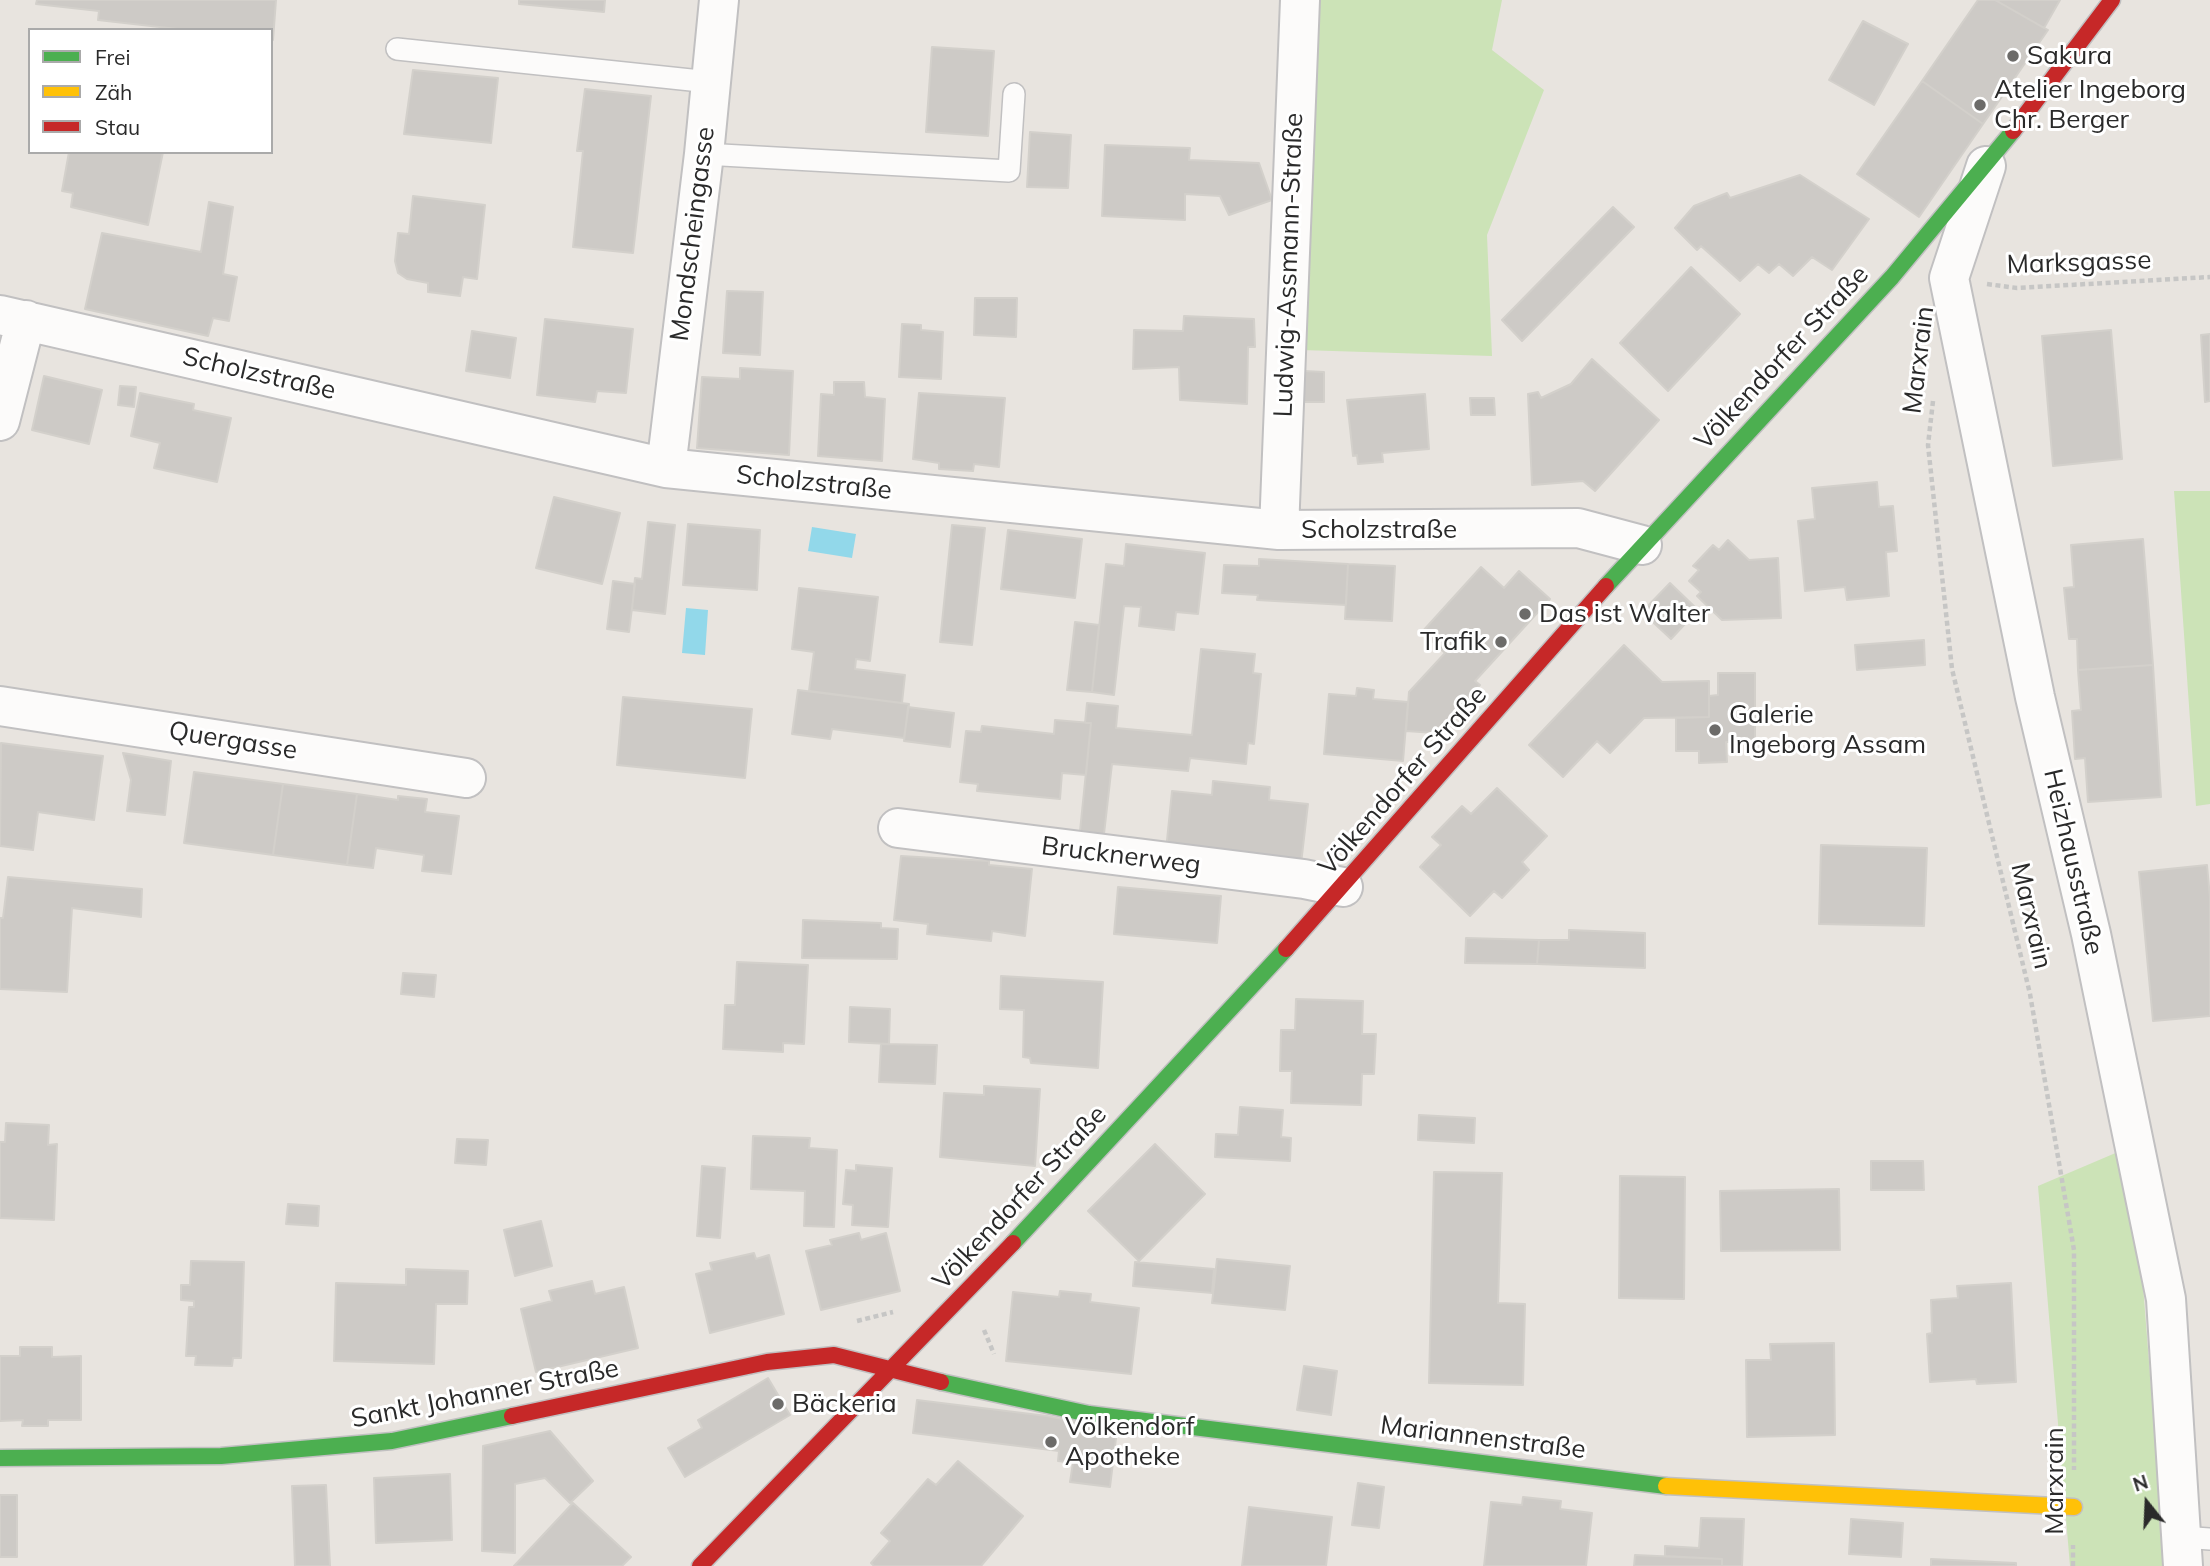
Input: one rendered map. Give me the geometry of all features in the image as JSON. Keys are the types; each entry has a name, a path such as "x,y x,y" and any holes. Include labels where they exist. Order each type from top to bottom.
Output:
{"street":[{"name":"Mondscheingasse","path":"666,468 704,154 719,0"},
{"name":"Ludwig-Assmann-Straße","path":"1279,530 1300,0"},
{"name":"Völkendorfer Straße","path":"699,1566 890,1371 1343,887 1642,545 1892,276 1986,166 2112,0"},
{"name":"Heizhausstraße","path":"1986,166 1950,278 2035,697 2091,934 2166,1299 2191,1547"},
{"name":"Scholzstraße","path":"13,318 666,468 1279,530 1578,528 1642,545"},
{"path":"0,421 13,318"},
{"name":"Quergasse","path":"0,706 466,778"},
{"name":"Brucknerweg","path":"898,828 1304,879 1343,887"},
{"name":"Sankt Johanner Straße","path":"0,1458 221,1456 392,1441 767,1362 834,1355 890,1371"},
{"name":"Mariannenstraße","path":"890,1371 1089,1414 1686,1488 2074,1507"}],"lane":[{"path":"397,49 710,82"},
{"path":"704,154 1009,171 1014,94"}],"path":[{"name":"Marksgasse","path":"1950,278 2017,288 2210,277"},
{"name":"Marxrain","path":"1934,392 1928,445 1952,669 2030,994 2074,1250 2073,1566"},
{"path":"984,1319 985,1336 995,1356"}],"green space":[{"path":"1315,0 1502,0 1492,50 1544,90 1487,235 1492,356 1301,350"},
{"path":"2174,491 2210,491 2210,804 2196,806"},
{"path":"2132,1146 2165,1566 2070,1566 2038,1186"}],"water":[{"path":"812,527 856,534 852,558 808,551"},
{"path":"686,608 708,610 705,655 682,653"}],"building":[{"path":"37,0 276,0 273,40 273,28 168,28 98,20 99,11 36,4"},
{"path":"519,0 605,0 604,12 519,4"},
{"path":"1978,0 1995,0 2048,30 1983,124 1922,81"},
{"path":"1995,0 2060,0 2044,28"},
{"path":"1863,21 1908,44 1874,105 1829,80"},
{"path":"932,47 994,51 988,136 926,132"},
{"path":"413,70 498,78 491,143 404,134"},
{"path":"1922,81 1983,124 1919,217 1857,174"},
{"path":"585,89 651,96 633,253 573,247 583,151 577,151"},
{"path":"1030,132 1071,135 1068,188 1027,187"},
{"path":"1105,145 1190,148 1189,160 1259,163 1272,200 1229,215 1220,196 1185,194 1185,220 1102,216"},
{"path":"69,154 163,154 148,225 71,207 73,193 62,191"},
{"path":"1800,175 1869,219 1832,270 1812,257 1793,276 1779,264 1769,273 1758,264 1740,281 1701,246 1697,250 1675,228 1694,206 1727,193 1730,198"},
{"path":"413,196 485,205 477,279 463,277 460,296 428,292 428,283 407,279 398,273 395,261 398,233 409,234"},
{"path":"209,202 233,207 223,274 237,277 229,321 213,318 208,336 85,309 102,233 201,252"},
{"path":"1613,207 1634,227 1522,341 1502,320"},
{"path":"1691,267 1740,314 1668,391 1620,343"},
{"path":"727,291 763,292 760,355 723,353"},
{"path":"975,298 1017,298 1016,337 974,335"},
{"path":"1184,316 1254,319 1255,347 1248,347 1247,404 1180,400 1179,367 1133,369 1134,330 1183,331"},
{"path":"545,319 633,329 626,393 597,391 595,402 537,395"},
{"path":"902,324 921,325 921,330 943,332 941,379 899,377"},
{"path":"2111,330 2122,459 2053,466 2042,336"},
{"path":"472,331 516,338 510,378 466,371"},
{"path":"2210,334 2210,401 2205,402 2201,335"},
{"path":"1592,359 1659,420 1595,491 1583,481 1532,485 1528,394 1538,392 1541,398 1571,384"},
{"path":"740,368 793,371 789,455 697,448 702,377 740,379"},
{"path":"1304,371 1324,372 1324,402 1304,402"},
{"path":"44,376 102,390 89,444 32,430"},
{"path":"834,382 864,382 865,397 885,399 882,461 818,456 821,394 834,395"},
{"path":"120,386 136,387 134,407 118,405"},
{"path":"140,393 194,404 193,410 231,418 217,482 154,468 160,443 131,436"},
{"path":"919,393 1005,398 999,467 974,464 973,471 939,469 939,463 913,459"},
{"path":"1425,394 1429,449 1382,453 1383,462 1358,464 1357,455 1353,456 1347,400"},
{"path":"1470,398 1494,398 1495,415 1471,415"},
{"path":"1877,482 1879,507 1893,506 1897,551 1886,552 1889,596 1847,600 1845,587 1805,591 1798,521 1815,519 1812,488"},
{"path":"554,497 620,513 602,584 536,568"},
{"path":"648,522 675,525 665,614 632,610 635,578 642,579"},
{"path":"688,524 760,530 757,590 683,585"},
{"path":"952,525 985,528 972,645 940,642"},
{"path":"1008,530 1082,539 1075,598 1001,589"},
{"path":"2143,539 2153,665 2078,670 2077,639 2069,639 2064,588 2074,587 2071,545"},
{"path":"1728,540 1749,560 1778,558 1781,618 1722,620 1697,596 1701,592 1689,581 1699,570 1693,566 1713,545 1719,550"},
{"path":"1126,544 1205,553 1198,614 1176,612 1174,630 1139,626 1141,607 1124,606 1114,695 1092,692 1106,564 1124,566"},
{"path":"1259,559 1348,564 1346,605 1257,600 1258,595 1222,593 1224,565 1259,566"},
{"path":"1348,564 1395,566 1392,621 1345,619"},
{"path":"1481,567 1504,588 1519,571 1550,599 1475,681 1480,685 1435,733 1406,731 1409,692 1445,653 1422,632"},
{"path":"613,581 635,584 629,632 607,629"},
{"path":"1670,583 1698,610 1671,639 1642,612"},
{"path":"799,588 878,597 870,661 856,659 855,669 905,675 902,703 809,691 814,652 792,649"},
{"path":"1075,622 1099,625 1092,692 1067,690"},
{"path":"1924,640 1925,665 1857,670 1855,645"},
{"path":"1624,645 1662,682 1709,681 1709,717 1644,718 1610,753 1597,741 1563,777 1529,745"},
{"path":"1201,649 1255,654 1253,673 1261,674 1254,744 1248,743 1246,764 1190,758 1188,771 1112,764 1104,834 1080,831 1091,723 1085,723 1087,703 1118,706 1116,728 1192,735"},
{"path":"2153,665 2161,797 2088,802 2085,758 2075,759 2072,711 2081,710 2078,670"},
{"name":"Galerie Ingeborg Assam","path":"1718,673 1755,673 1755,742 1726,742 1727,762 1699,763 1699,751 1676,751 1676,718 1709,717 1709,696 1718,695"},
{"path":"1357,688 1374,690 1373,699 1408,702 1403,761 1324,754 1329,694 1356,696"},
{"path":"798,690 909,704 904,738 832,729 830,739 792,734"},
{"path":"623,697 752,709 745,778 617,765"},
{"path":"908,707 954,713 950,747 904,741"},
{"path":"1055,720 1091,723 1086,775 1062,773 1060,799 977,791 978,784 960,782 966,731 981,732 982,726 1054,734"},
{"path":"1,743 103,756 94,820 38,812 33,850 0,846"},
{"path":"123,753 171,761 165,815 127,811 131,780"},
{"path":"194,772 283,784 273,855 184,843"},
{"path":"1213,781 1270,787 1269,800 1308,804 1301,864 1166,850 1172,791 1212,795"},
{"path":"283,784 357,794 347,865 273,855"},
{"path":"1497,788 1547,836 1522,862 1529,870 1502,898 1494,891 1470,916 1420,867 1441,845 1432,837 1462,806 1471,814"},
{"path":"357,794 398,800 398,796 427,799 425,812 459,816 451,874 422,871 424,855 376,848 373,868 347,865"},
{"path":"1821,845 1927,848 1924,926 1819,924"},
{"path":"901,856 989,861 989,865 1032,869 1025,936 992,931 991,941 927,934 928,924 894,920"},
{"path":"2207,865 2210,898 2210,1016 2153,1021 2139,872"},
{"path":"8,877 142,889 141,917 72,908 67,992 0,989 0,918 3,918"},
{"path":"1118,887 1221,896 1217,943 1114,934"},
{"path":"803,920 881,923 881,928 898,929 897,959 802,958"},
{"path":"1569,930 1645,933 1645,968 1537,964 1539,940 1569,940"},
{"path":"1466,938 1539,940 1537,964 1465,963"},
{"path":"737,962 808,965 804,1044 783,1043 783,1052 723,1049 725,1005 735,1005"},
{"path":"403,973 436,975 434,997 401,994"},
{"path":"1001,976 1103,982 1098,1068 1031,1063 1030,1058 1023,1057 1024,1010 1000,1009"},
{"path":"1296,999 1363,1001 1362,1034 1376,1034 1374,1074 1362,1074 1361,1105 1291,1103 1292,1071 1280,1071 1281,1030 1295,1030"},
{"path":"850,1007 890,1009 889,1044 849,1042"},
{"path":"881,1044 937,1045 935,1084 879,1082"},
{"path":"984,1086 1040,1089 1035,1166 940,1157 944,1093 984,1095"},
{"path":"1240,1107 1283,1110 1281,1137 1291,1138 1290,1161 1215,1157 1216,1134 1238,1135"},
{"path":"1419,1115 1475,1118 1474,1143 1418,1140"},
{"path":"6,1123 49,1125 48,1145 57,1144 54,1220 0,1218 0,1142 5,1142"},
{"path":"753,1136 810,1138 809,1148 837,1150 834,1227 804,1226 805,1191 751,1189"},
{"path":"457,1139 488,1140 486,1165 455,1163"},
{"path":"1155,1144 1205,1194 1139,1261 1088,1211"},
{"path":"1871,1161 1923,1161 1924,1190 1871,1190"},
{"path":"856,1165 892,1168 888,1227 852,1225 853,1205 843,1204 846,1170 856,1171"},
{"path":"702,1166 725,1168 720,1238 697,1236"},
{"path":"1434,1172 1502,1173 1498,1303 1525,1304 1523,1385 1429,1383"},
{"path":"1620,1176 1685,1177 1684,1299 1619,1298"},
{"path":"1839,1189 1840,1250 1721,1251 1720,1191"},
{"path":"288,1204 319,1206 318,1226 286,1224"},
{"path":"541,1221 552,1266 515,1276 504,1230"},
{"path":"859,1233 861,1240 886,1233 900,1291 821,1310 806,1251 832,1245 830,1240"},
{"path":"754,1253 756,1259 769,1255 784,1314 710,1333 696,1274 712,1270 710,1263"},
{"path":"1217,1259 1290,1266 1285,1310 1212,1303"},
{"path":"191,1261 244,1262 241,1358 233,1358 232,1366 195,1365 196,1356 186,1356 189,1307 194,1307 194,1301 181,1300 181,1285 190,1285"},
{"path":"1135,1262 1214,1269 1212,1293 1133,1286"},
{"path":"406,1269 468,1271 467,1304 436,1304 434,1364 334,1361 336,1283 406,1285"},
{"path":"592,1281 595,1294 624,1287 638,1348 536,1372 521,1309 552,1301 549,1291"},
{"path":"2011,1283 2016,1382 1977,1384 1976,1379 1930,1382 1927,1334 1932,1333 1931,1300 1958,1298 1957,1286"},
{"path":"1060,1291 1091,1294 1090,1302 1139,1308 1131,1374 1006,1361 1013,1292 1059,1297"},
{"path":"1834,1343 1835,1435 1747,1437 1746,1360 1771,1360 1770,1344"},
{"path":"20,1347 52,1347 52,1357 81,1356 81,1420 48,1420 48,1426 22,1426 23,1420 0,1421 0,1356 20,1356"},
{"path":"1304,1366 1337,1371 1331,1415 1297,1410"},
{"path":"768,1378 790,1415 685,1477 668,1448 702,1428 698,1420"},
{"name":"Völkendorf Apotheke","path":"917,1400 1047,1416 1117,1430 1110,1487 1070,1482 1073,1463 1058,1461 1059,1451 913,1433"},
{"path":"550,1431 593,1481 570,1503 545,1478 515,1484 515,1553 482,1551 483,1446"},
{"path":"958,1461 1023,1516 981,1566 874,1566 871,1563 890,1541 881,1533 928,1479 936,1485"},
{"path":"450,1474 452,1540 376,1543 374,1478"},
{"path":"1358,1483 1384,1487 1379,1528 1352,1525"},
{"path":"326,1485 330,1566 295,1566 292,1486"},
{"path":"0,1495 17,1495 17,1557 0,1557"},
{"path":"1523,1497 1561,1501 1560,1509 1592,1513 1586,1566 1484,1566 1491,1502 1522,1505"},
{"path":"573,1503 631,1557 622,1566 514,1566"},
{"path":"1249,1507 1332,1517 1326,1566 1242,1566"},
{"path":"1701,1518 1744,1519 1742,1566 1722,1566 1722,1559 1665,1556 1665,1546 1699,1548"},
{"path":"1851,1519 1903,1523 1901,1557 1849,1554"},
{"path":"1635,1555 1722,1559 1722,1566 1634,1566"},
{"path":"1931,1559 2016,1563 2016,1566 1931,1566"}],"traffic: fast":[{"path":"1606,586 1892,277 2013,131"},
{"path":"1013,1243 1286,949"},
{"path":"941,1382 1089,1414 1666,1486"},
{"path":"0,1458 221,1456 392,1441 512,1416"}],"traffic: slow":[{"path":"1666,1486 2074,1507"}],"traffic: jam":[{"path":"2013,131 2112,0"},
{"path":"1286,949 1606,586"},
{"path":"700,1566 1013,1243"},
{"path":"512,1416 767,1362 834,1355 941,1382"}],"place":[{"name":"Sakura","path":"2013,56"},
{"name":"Atelier Ingeborg Chr. Berger","path":"1980,105"},
{"name":"Das ist Walter","path":"1525,614"},
{"name":"Trafik","path":"1501,642"},
{"name":"Galerie Ingeborg Assam","path":"1715,730"},
{"name":"Bäckeria","path":"778,1404"},
{"name":"Völkendorf Apotheke","path":"1051,1442"}]}
